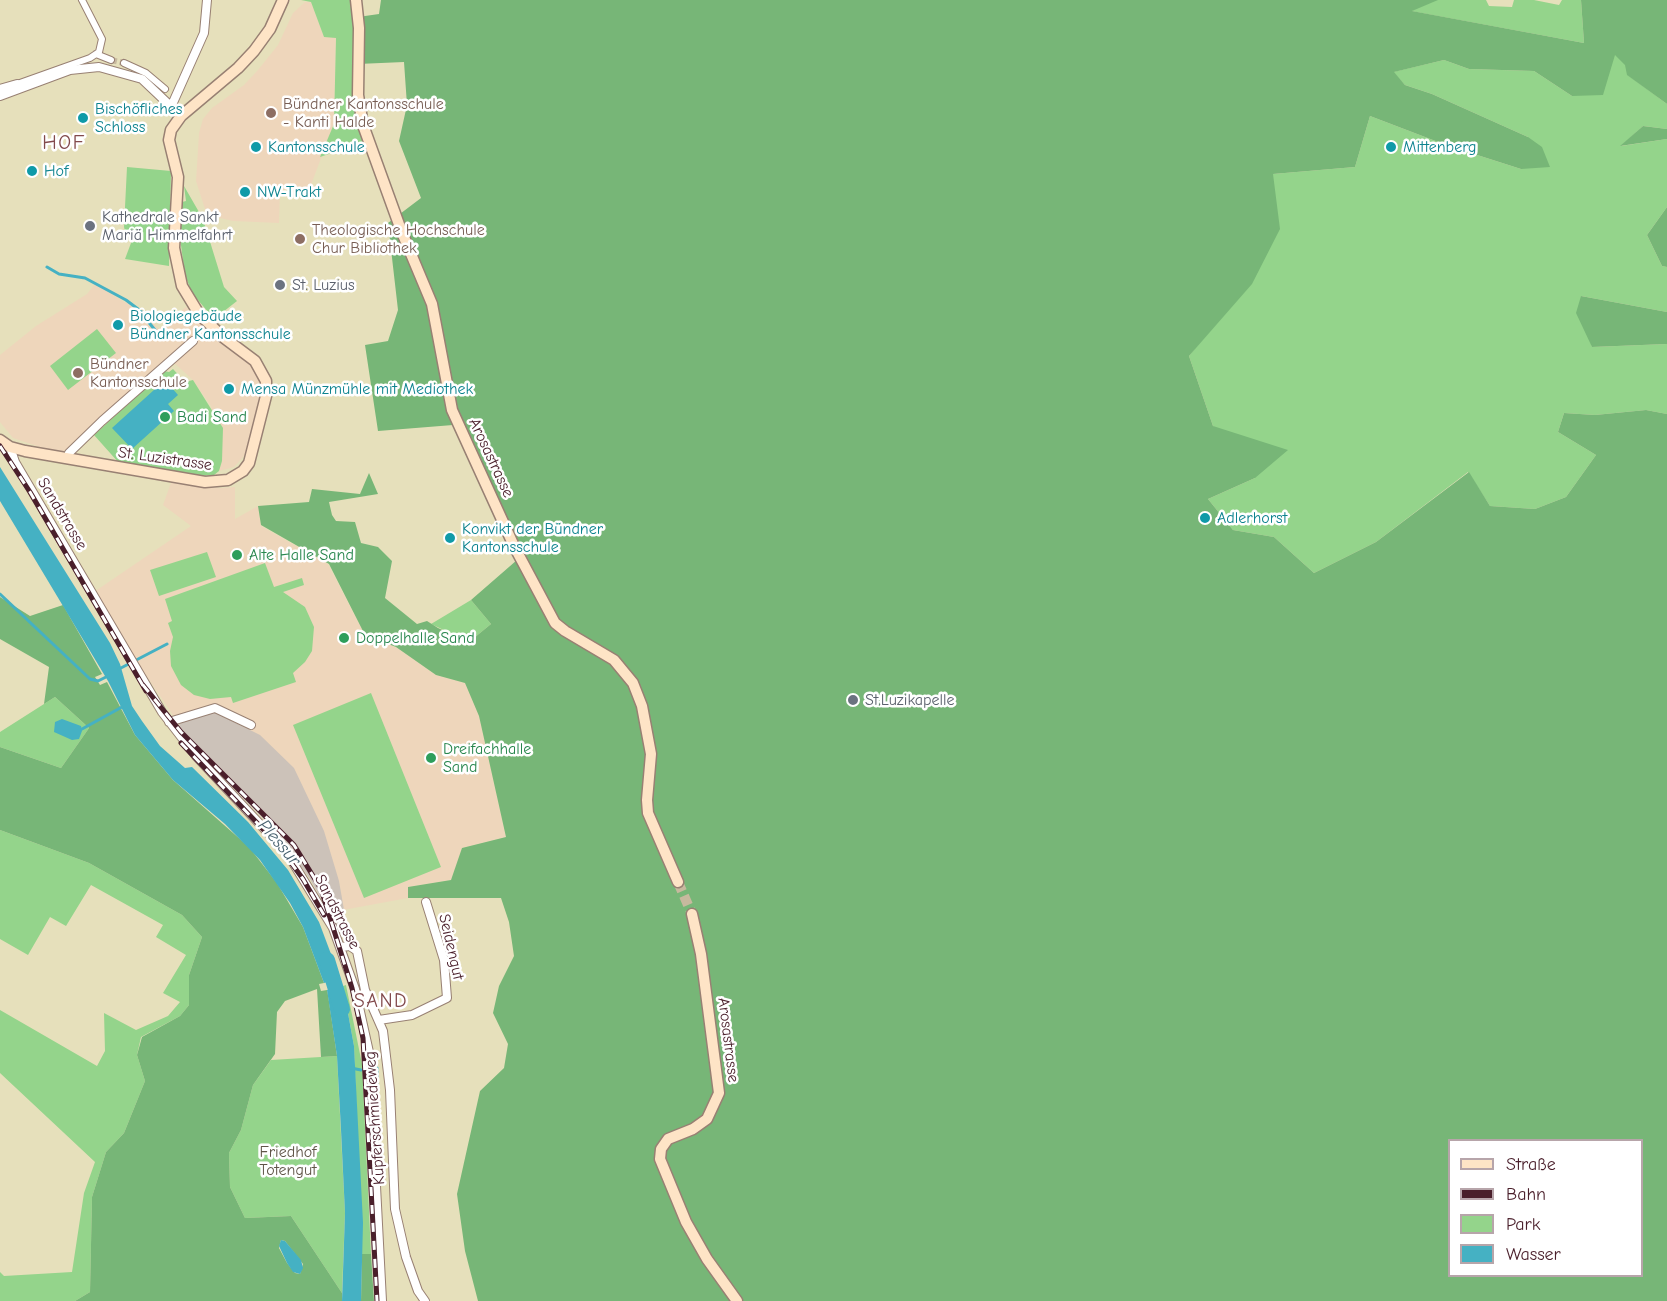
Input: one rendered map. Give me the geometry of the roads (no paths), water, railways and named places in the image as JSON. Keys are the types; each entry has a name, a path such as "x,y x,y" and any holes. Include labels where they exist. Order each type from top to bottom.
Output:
{"main road":[{"path":"181,116 246,60 270,29 282,0"},
{"name":"Arosastrasse","path":"356,0 358,95 363,125 401,230 432,304 453,410 514,546 555,623 609,655 625,670 633,683 642,706 651,754 648,813 678,882"},
{"name":"St. Luzistrasse","path":"10,447 67,459 218,482 243,471 254,451 266,396 266,381 255,361 214,329 199,314 182,286 174,248 178,177 171,151 171,130 181,116"},
{"path":"0,440 10,447"},
{"name":"Arosastrasse","path":"692,914 700,945 719,1093 707,1119 693,1129 668,1139 661,1149 660,1159 686,1222 707,1259 737,1301"}],"street":[{"path":"0,89 96,54 102,48 102,42 82,0"},
{"path":"171,107 204,33 207,0"},
{"path":"96,54 111,60"},
{"path":"124,63 146,73 165,89"},
{"path":"0,96 70,70 99,67 142,79 181,116"},
{"path":"67,459 69,453 102,421 193,340"},
{"name":"Sandstrasse","path":"10,447 15,462 169,722 196,756 288,853 313,892 341,947 356,989 369,1057 382,1301"},
{"path":"169,722 215,708 251,725"},
{"name":"Seidengut","path":"379,1020 412,1015 447,998 445,965 426,902"},
{"name":"Kupferschmiedeweg","path":"341,947 350,946 357,951 365,990 384,1037 390,1090 395,1209 406,1257 418,1291 425,1301"}],"water":[{"path":"165,380 178,395 168,404 174,411 132,449 112,428"},
{"path":"0,467 110,643 120,664 132,706 160,746 185,768 192,767 248,822 288,870 319,922 340,978 324,983 303,927 290,903 260,860 225,824 173,780 135,735 108,681 0,501"},
{"path":"62,719 81,726 79,739 72,740 54,732 55,722"},
{"path":"343,986 354,1046 363,1223 361,1301 342,1301 345,1213 341,1130 337,1056 327,990"},
{"path":"281,1240 285,1241 301,1260 303,1268 300,1274 293,1272 287,1263 279,1246"}],"waterway":[{"path":"47,267 59,274 85,278 126,300 138,309 159,335"},
{"path":"0,594 90,679 98,681 108,676"},
{"path":"119,669 167,644"},
{"path":"82,729 122,707"},
{"name":"Plessur","path":"327,960 342,1009"},
{"path":"351,1068 361,1070"},
{"path":"377,1068 377,1131"}],"tunnel":[{"path":"111,60 124,63"},
{"path":"678,882 692,914"}],"railway":[{"path":"0,446 30,492 146,691"},
{"path":"143,685 181,732 294,845 321,889 352,988 363,1038 377,1301"},
{"path":"181,743 278,845 303,879 324,915"}],"place":[{"name":"Bündner Kantonsschule - Kanti Halde","path":"271,113"},
{"name":"Bischöfliches Schloss","path":"83,118"},
{"name":"Kantonsschule","path":"256,147"},
{"name":"Mittenberg","path":"1391,147"},
{"name":"Hof","path":"32,171"},
{"name":"NW-Trakt","path":"245,192"},
{"name":"Kathedrale Sankt Mariä Himmelfahrt","path":"90,226"},
{"name":"Theologische Hochschule Chur Bibliothek","path":"300,239"},
{"name":"St. Luzius","path":"280,285"},
{"name":"Biologiegebäude Bündner Kantonsschule","path":"118,325"},
{"name":"Bündner Kantonsschule","path":"78,373"},
{"name":"Mensa Münzmühle mit Mediothek","path":"229,389"},
{"name":"Badi Sand","path":"165,417"},
{"name":"Adlerhorst","path":"1205,518"},
{"name":"Konvikt der Bündner Kantonsschule","path":"450,538"},
{"name":"Alte Halle Sand","path":"237,555"},
{"name":"Doppelhalle Sand","path":"344,638"},
{"name":"St.Luzikapelle","path":"853,700"},
{"name":"Dreifachhalle Sand","path":"431,758"}],"district":[{"name":"HOF","path":"64,143"},
{"name":"SAND","path":"381,1001"}],"park label":[{"name":"Friedhof Totengut","path":"288,1161"}]}
